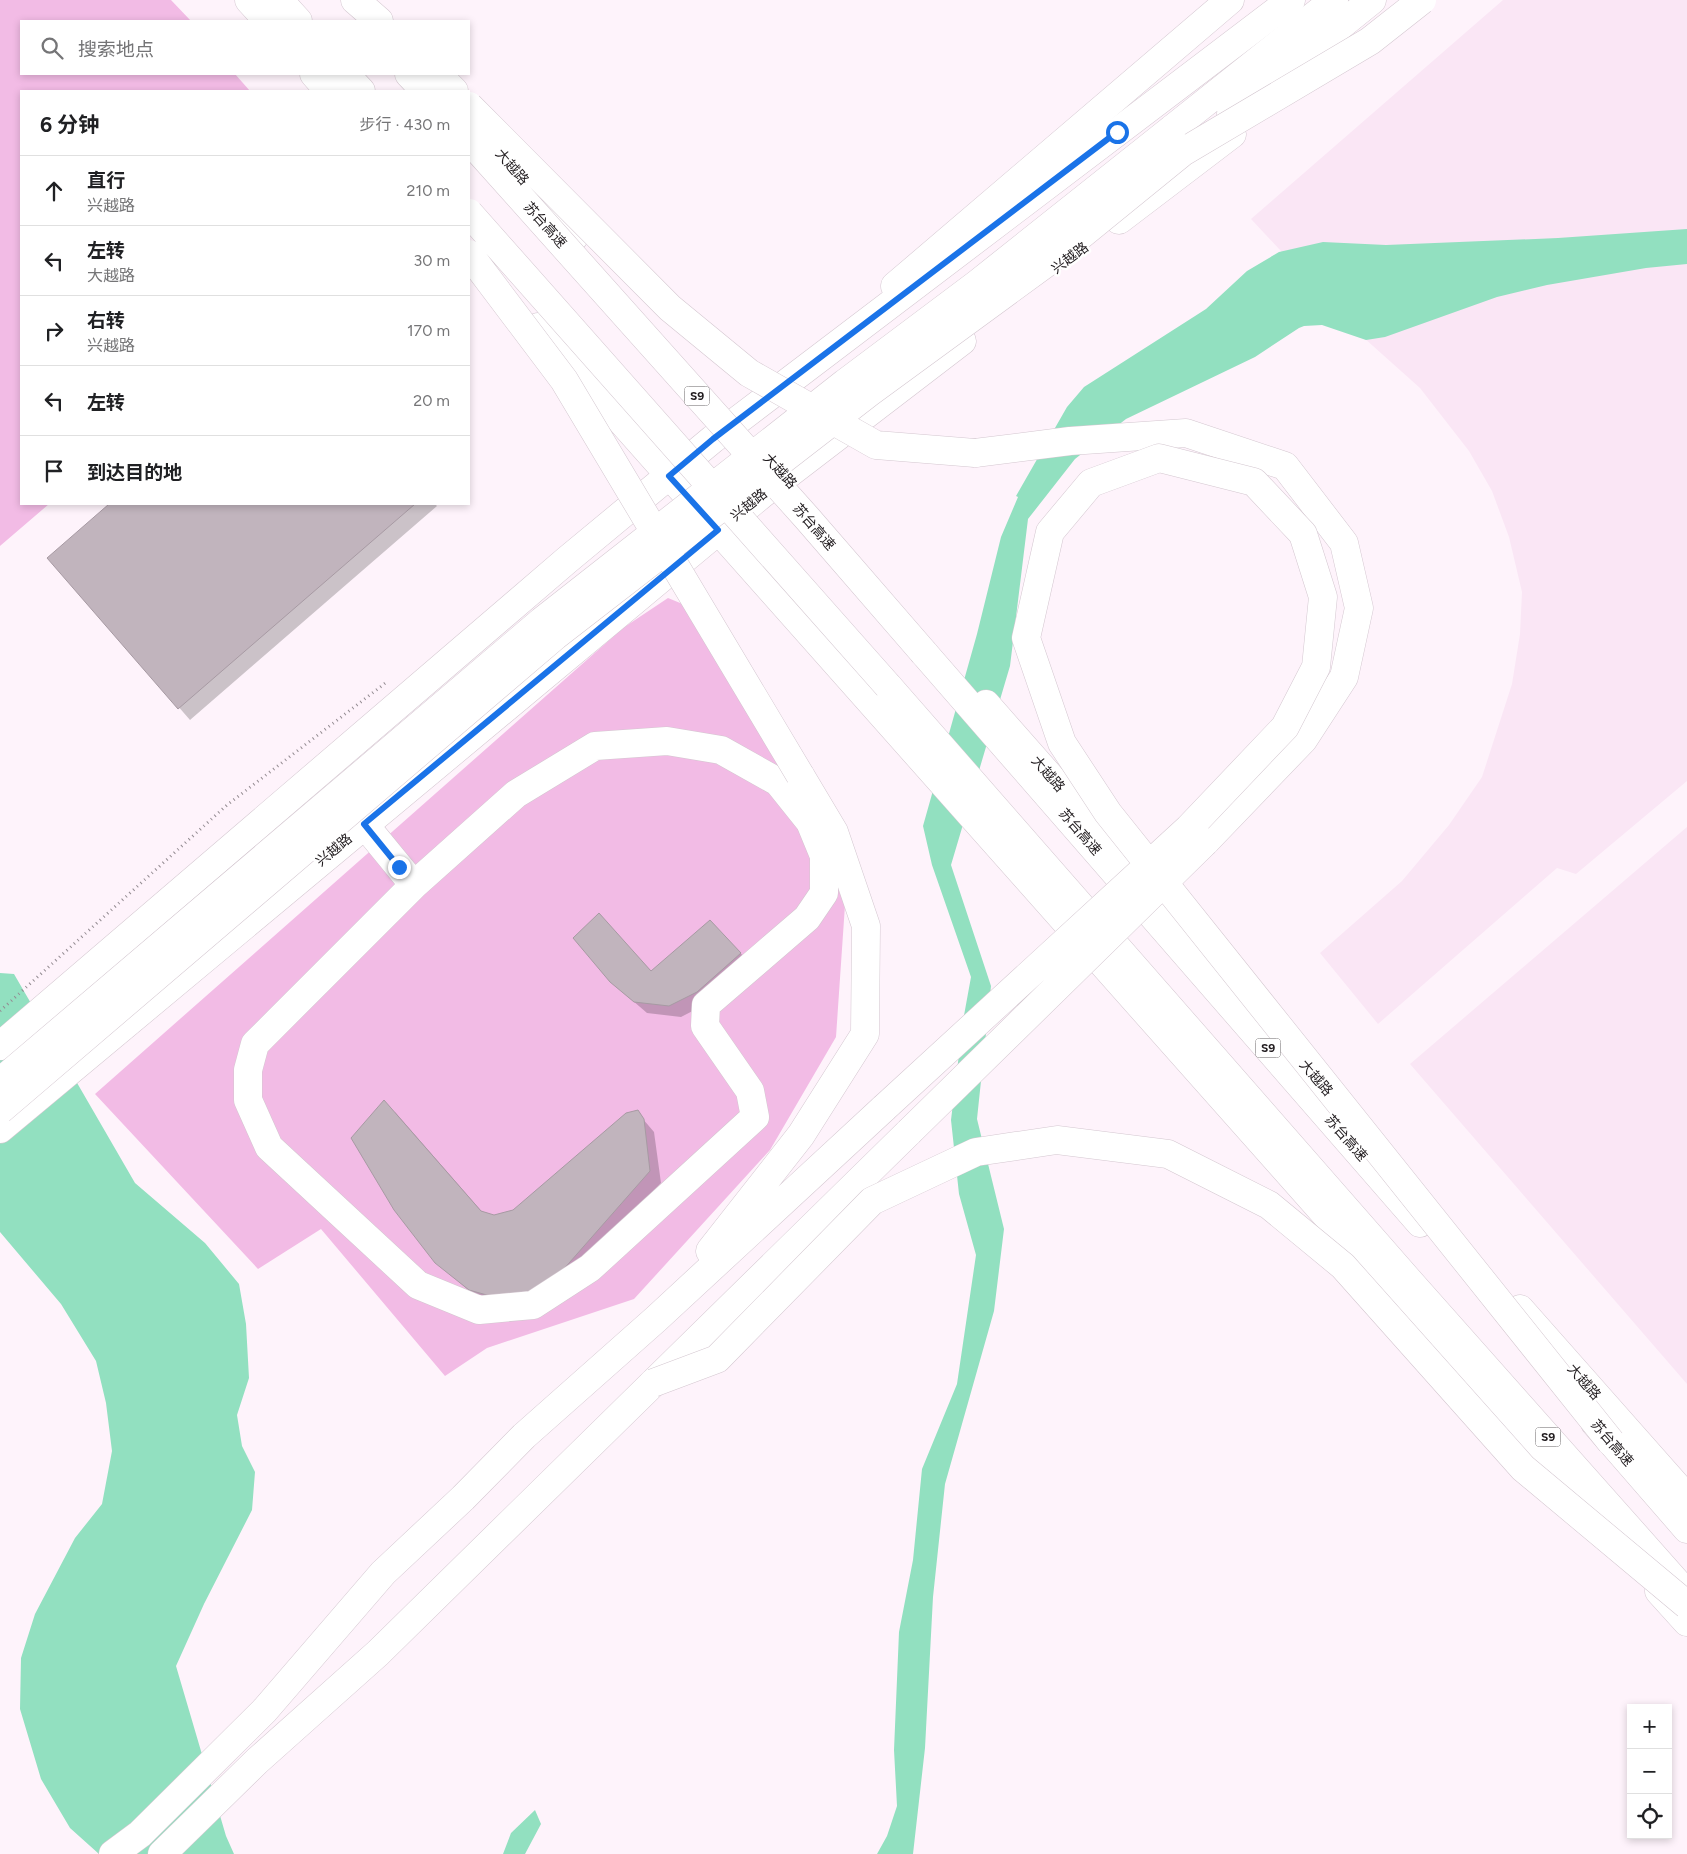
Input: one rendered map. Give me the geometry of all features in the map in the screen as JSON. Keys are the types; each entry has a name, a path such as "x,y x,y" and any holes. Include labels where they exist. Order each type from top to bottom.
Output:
{"main road":[{"path":"249,0 267,20"},
{"path":"278,0 291,20"},
{"path":"278,0 297,20"},
{"path":"343,0 361,20"},
{"path":"355,0 378,20"},
{"path":"364,0 382,20"},
{"path":"0,1046 1230,0"},
{"path":"737,421 1291,0"},
{"path":"1178,140 1312,0"},
{"path":"0,1110 554,636 870,392 1049,261 1178,140 1334,0"},
{"path":"0,1082 542,621 985,277 1372,0"},
{"name":"兴越路","path":"0,1129 364,824 785,476 1210,151 1402,0"},
{"path":"1178,140 1370,41 1422,0"},
{"path":"315,75 328,90"},
{"path":"333,75 344,90"},
{"path":"346,75 359,90"},
{"path":"410,75 424,90"},
{"path":"431,75 444,90"},
{"path":"438,75 453,90"},
{"path":"162,1854 257,1760 378,1653 1191,856 1303,740 1344,677 1359,608 1344,542 1285,466 1186,433 1070,441 975,453 876,445 750,373 670,308 470,107"},
{"name":"大越路","path":"470,119 1687,1498"},
{"name":"苏台高速","path":"470,141 807,518 1687,1529"},
{"name":"S9","path":"470,214 764,544 1390,1259 1687,1594"},
{"path":"470,250 1687,1622"},
{"path":"470,255 564,380 834,832 866,926 865,1034 801,1135 656,1319"},
{"path":"113,1854 140,1834 264,1711 383,1573 463,1498 524,1436 656,1319 949,1048 1145,868 1152,861 1181,834 1188,828 1285,727 1316,667 1324,597 1303,534 1254,482 1159,458 1091,483 1050,532 1026,638 1062,743 1108,813 1133,844 1145,860 1151,868 1611,1442"},
{"path":"667,741 721,750 778,782 810,822 824,856 824,893 807,918 706,1005 705,1026 750,1091 755,1117 590,1268 533,1305 480,1310 418,1285 270,1147 248,1100 248,1070 255,1044 414,885 516,794 595,746 667,741"},
{"path":"364,824 414,885"},
{"path":"653,1383 717,1359 872,1201 976,1152 1057,1140 1168,1154 1269,1205 1343,1266 1523,1468 1687,1605"}],"path":[{"path":"0,1011 227,805 392,678"}],"shaded area":[{"path":"0,0 171,0 190,20 20,20 20,75 236,75 249,90 20,90 20,505 48,505 0,546"},
{"path":"1503,0 1687,0 1687,781 1576,874 1557,868 1378,1024 1320,953 1402,881 1449,825 1482,777 1512,684 1520,634 1522,592 1509,537 1492,491 1469,451 1420,388 1354,329 1251,219"},
{"path":"1687,229 1687,264 1646,268 1547,285 1497,297 1385,337 1366,340 1322,325 1299,328 1255,357 1126,419 1075,459 1028,519 1010,666 951,865 991,986 977,1119 1004,1229 994,1311 945,1484 933,1597 925,1748 913,1854 877,1854 887,1836 897,1806 894,1750 899,1632 913,1560 922,1469 957,1384 976,1255 959,1194 951,1120 963,1021 971,977 932,865 923,826 977,634 1001,537 1018,497 1016,496 1067,407 1084,387 1206,309 1247,271 1279,252 1323,242 1386,245 1558,238"},
{"path":"668,598 685,605 828,844 845,905 836,1037 770,1150 634,1299 487,1348 445,1376 321,1229 258,1269 95,1094 623,628"},
{"path":"1687,827 1687,1384 1410,1064"},
{"path":"0,973 14,974 135,1183 205,1243 239,1284 246,1324 249,1378 237,1415 242,1446 255,1472 252,1510 204,1604 176,1666 226,1836 234,1854 99,1854 70,1828 41,1779 20,1709 21,1658 35,1614 75,1538 102,1504 112,1451 106,1403 96,1361 61,1304 0,1232"},
{"path":"535,1810 541,1824 525,1854 503,1854 511,1833"}],"building":[{"path":"108,505 414,505 178,709 47,558"},
{"path":"599,913 651,971 710,920 741,953 697,992 669,1006 634,1002 610,982 573,938"},
{"path":"384,1100 481,1211 494,1215 513,1210 626,1113 638,1110 644,1119 650,1171 555,1279 529,1295 501,1299 469,1290 435,1263 394,1210 351,1138"}],"route":[{"path":"399,867 364,824 718,530 669,476 713,439 1117,132"}]}
